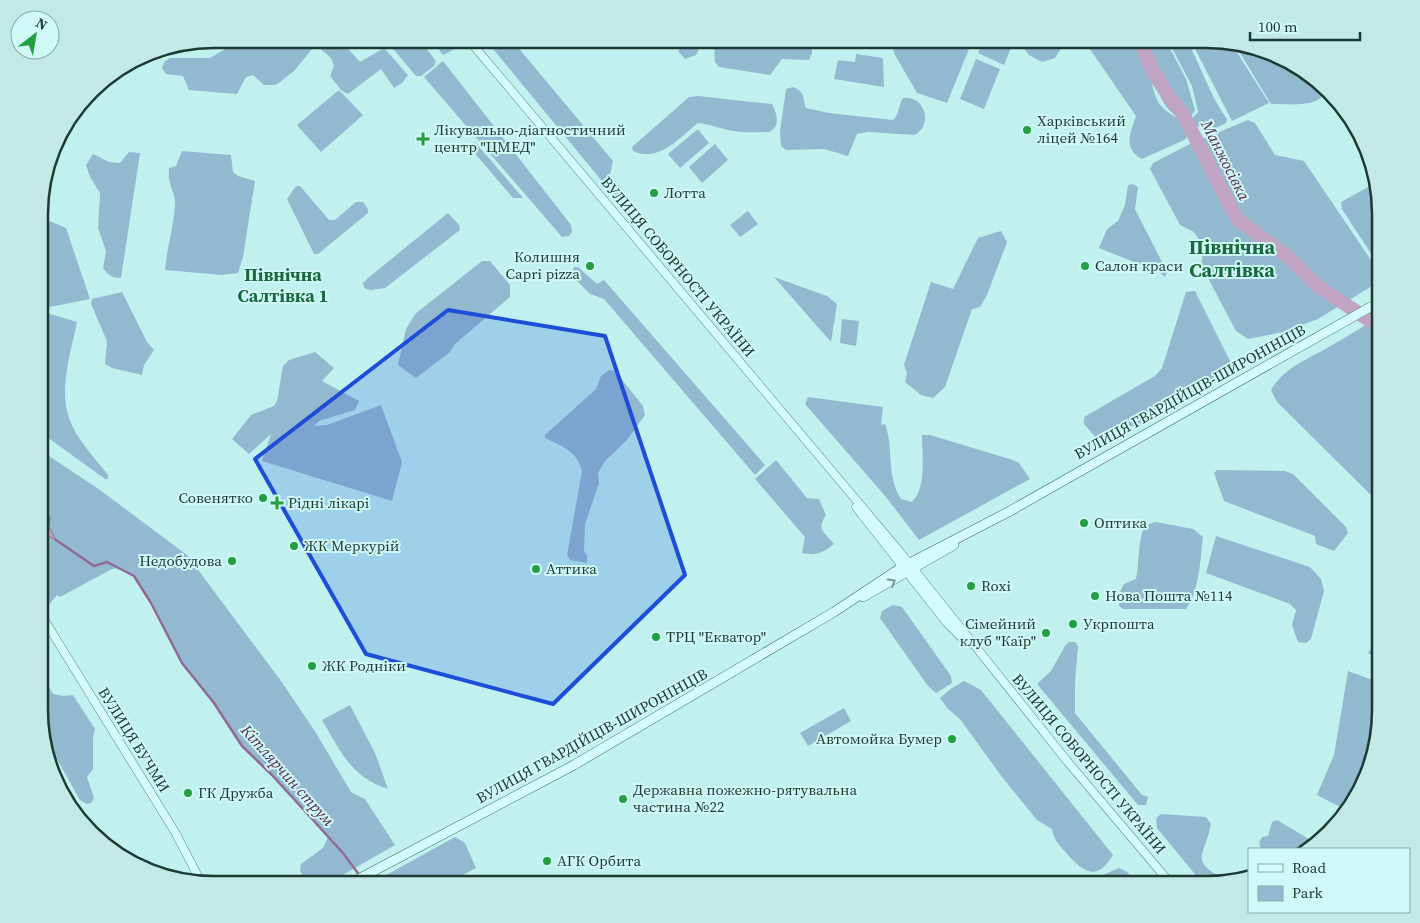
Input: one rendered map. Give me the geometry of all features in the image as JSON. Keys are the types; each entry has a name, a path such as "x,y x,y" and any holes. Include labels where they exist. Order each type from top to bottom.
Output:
{"main road":[{"name":"ВУЛИЦЯ ГВАРДІЙЦІВ-ШИРОНІНЦІВ","path":"365,876 574,765 908,568 1372,306"}],"street":[{"name":"ВУЛИЦЯ СОБОРНОСТІ УКРАЇНИ","path":"476,48 826,467 908,568 946,622 985,660 1164,875"},
{"name":"ВУЛИЦЯ БУЧМИ","path":"48,626 175,832 197,875"}],"highlighted area":[{"path":"448,310 605,336 685,575 553,704 366,654 255,459"}],"green space":[{"path":"227,48 313,48 294,71 276,85 264,85 253,75 246,77 237,94 189,90 183,76 166,74 162,68 164,62 170,58 210,58"},
{"path":"319,48 347,48 360,62 384,48 408,75 402,83 394,88 381,69 348,94 342,91 330,76 334,66 331,58"},
{"path":"393,48 426,48 436,61 434,66 421,76 416,76"},
{"path":"438,48 454,48 449,52 443,55"},
{"path":"492,48 519,48 613,161 610,175 622,189 621,193 616,196"},
{"path":"681,48 700,48 696,55 685,59 678,51"},
{"path":"714,48 812,48 809,60 782,59 770,75 719,67 715,62"},
{"path":"893,48 969,48 947,103 917,93"},
{"path":"980,48 1011,48 1004,65 978,53"},
{"path":"1024,48 1060,48 1055,58 1042,62 1029,55"},
{"path":"1089,48 1170,48 1186,79 1195,110 1190,118 1181,117 1170,111 1152,84 1156,98 1162,107 1180,120 1188,129 1186,139 1142,159 1136,155 1130,145 1130,134 1136,116"},
{"path":"1172,48 1190,48 1215,100 1227,119 1226,123 1214,129 1210,122 1194,128 1191,120 1198,112 1192,86"},
{"path":"1195,48 1236,51 1269,103 1232,121"},
{"path":"1239,51 1260,56 1299,75 1323,96 1309,103 1271,104"},
{"path":"856,54 883,58 884,87 834,79 838,60 855,62"},
{"path":"976,59 1000,69 984,109 960,99"},
{"path":"443,61 571,225 572,232 569,236 562,237 424,77"},
{"path":"793,87 802,93 806,108 829,113 893,120 897,115 903,98 910,98 921,105 924,111 924,124 915,135 868,132 857,134 848,156 824,149 786,150 781,146 780,131 786,89"},
{"path":"339,90 363,115 321,152 297,125"},
{"path":"698,96 772,104 777,123 769,132 742,132 698,123 676,142 660,151 642,154 633,151 632,147 689,97"},
{"path":"1248,120 1255,123 1275,155 1304,161 1371,260 1372,286 1318,319 1283,332 1248,339 1236,331 1201,265 1204,247 1194,232 1180,225 1150,169 1153,163 1188,145"},
{"path":"698,129 709,143 680,168 668,154"},
{"path":"475,142 523,198 513,198 472,150"},
{"path":"715,144 728,160 702,183 689,167"},
{"path":"182,151 231,155 233,172 238,176 255,181 243,257 238,273 222,275 165,270 175,203 169,179 169,168 176,166"},
{"path":"129,152 140,153 121,278 118,278 110,276 103,268 106,251 98,228 100,193 90,177 86,165 93,154 109,162 120,163"},
{"path":"1133,184 1138,187 1135,209 1167,272 1165,277 1159,272 1099,248 1107,229 1118,221 1125,205 1128,185"},
{"path":"296,186 300,186 329,220 335,220 356,202 363,202 368,209 368,213 318,254 314,254 287,199"},
{"path":"1370,186 1372,202 1372,255 1342,209 1341,202"},
{"path":"748,211 758,224 740,237 730,225"},
{"path":"448,213 459,225 460,230 385,288 370,290 364,288 363,283 368,278"},
{"path":"48,220 66,228 90,299 48,307"},
{"path":"1001,231 1007,242 987,295 980,307 972,309 945,387 933,398 921,395 905,382 907,373 904,365 931,282 953,289 978,238"},
{"path":"482,261 490,261 510,285 510,297 455,344 450,352 416,378 398,365 406,329 415,314"},
{"path":"574,267 578,267 597,284 604,280 765,465 755,475 604,299 590,294 571,275"},
{"path":"774,277 827,296 837,304 831,342"},
{"path":"1195,291 1235,371 1149,420 1135,426 1116,427 1097,439 1084,424 1084,417 1155,376 1162,368 1186,292"},
{"path":"122,292 147,342 154,350 144,365 142,375 112,368 105,364 107,341 91,304 92,299"},
{"path":"48,313 77,322 67,370 66,406 76,433 108,475 108,479 105,479 48,438"},
{"path":"842,319 859,321 856,346 840,343"},
{"path":"1372,321 1372,496 1277,402 1271,390 1284,375 1299,363"},
{"path":"315,352 334,368 322,381 359,401 355,410 319,421 314,426 327,425 381,405 402,462 392,501 262,461 271,434 249,454 232,439 251,415 274,406 277,401 283,366 289,360"},
{"path":"609,370 615,371 643,406 645,415 627,440 605,461 598,473 599,483 585,524 584,551 587,555 587,563 570,560 567,555 582,471 580,464 573,454 545,438 545,435 596,389 601,376"},
{"path":"808,397 883,407 881,425 885,424 888,433 893,481 901,499 912,502 920,488 923,470 922,435 930,435 1013,460 1019,463 1030,479 919,540 886,497 805,404"},
{"path":"48,455 100,490 187,555 281,681 316,733 351,792 365,799 395,845 341,876 303,876 300,871 301,864 323,848 328,837 273,775 243,746 215,703 182,663 152,603 134,576 119,568 112,569 60,597 57,595 48,606"},
{"path":"776,460 807,498 819,499 826,515 823,520 822,530 834,544 826,550 815,554 802,553 805,537 755,479"},
{"path":"1217,470 1285,471 1293,474 1346,527 1348,533 1334,551 1316,544 1315,536 1224,501 1214,473"},
{"path":"1156,522 1193,529 1203,537 1199,574 1191,601 1186,609 1123,609 1119,606 1120,592 1124,584 1136,579 1142,531 1145,525"},
{"path":"1216,536 1310,567 1321,579 1324,591 1311,639 1306,643 1298,642 1292,625 1296,610 1290,604 1206,573"},
{"path":"893,605 902,607 951,676 952,683 936,693 928,686 880,618 882,611"},
{"path":"1069,642 1075,642 1078,646 1075,713 1142,795 1148,797 1146,805 1138,805 1037,684 1051,671"},
{"path":"1372,647 1372,655 1368,653"},
{"path":"1348,671 1372,680 1372,721 1364,763 1341,807 1317,795 1334,755"},
{"path":"964,681 981,690 1113,855 1102,868 1096,871 1085,870 1074,861 1058,843 1052,829 1037,820 1002,777 960,719 948,709 940,698"},
{"path":"48,685 53,694 73,695 95,729 93,737 93,769 87,777 94,798 91,803 87,804 80,800 54,753 49,732"},
{"path":"350,705 375,753 388,789 365,778 348,762 322,720"},
{"path":"844,708 851,721 808,746 800,733"},
{"path":"1161,814 1206,817 1211,824 1202,857 1207,868 1217,875 1196,875 1157,828 1156,818"},
{"path":"1277,820 1310,839 1298,848 1261,848 1259,843 1262,837 1268,836 1272,822"},
{"path":"455,837 465,843 476,868 461,876 385,876"},
{"path":"1119,868 1130,875 1103,875"}],"shaded area":[{"path":"48,515 50,517 49,527 56,540 48,536"}],"waterway":[{"name":"Манжосівка","path":"1143,48 1152,69 1184,116 1237,219 1292,260 1316,285 1372,322"},
{"name":"Кітлярчин струм","path":"56,540 94,566 107,562 134,576 151,603 182,663 214,703 242,746 272,775 343,853 360,876"}],"place":[{"name":"Харківський ліцей №164","path":"1027,130"},
{"name":"Лікувально-діагностичний центр \"ЦМЕД\"","path":"423,139"},
{"name":"Лотта","path":"654,193"},
{"name":"Колишня Capri pizza","path":"590,266"},
{"name":"Салон краси","path":"1085,266"},
{"name":"Совенятко","path":"263,498"},
{"name":"Рідні лікарі","path":"277,503"},
{"name":"Оптика","path":"1084,523"},
{"name":"ЖК Меркурій","path":"294,546"},
{"name":"Недобудова","path":"232,561"},
{"name":"Аттика","path":"536,569"},
{"name":"Roxi","path":"971,586"},
{"name":"Нова Пошта №114","path":"1095,596"},
{"name":"Укрпошта","path":"1073,624"},
{"name":"Сімейний клуб \"Каїр\"","path":"1046,633"},
{"name":"ТРЦ \"Екватор\"","path":"656,637"},
{"name":"ЖК Родніки","path":"312,666"},
{"name":"Автомойка Бумер","path":"952,739"},
{"name":"ГК Дружба","path":"188,793"},
{"name":"Державна пожежно-рятувальна частина №22","path":"623,799"},
{"name":"АГК Орбита","path":"547,861"}],"district":[{"name":"Північна Салтівка","path":"1232,258"},
{"name":"Північна Салтівка 1","path":"283,285"}]}
